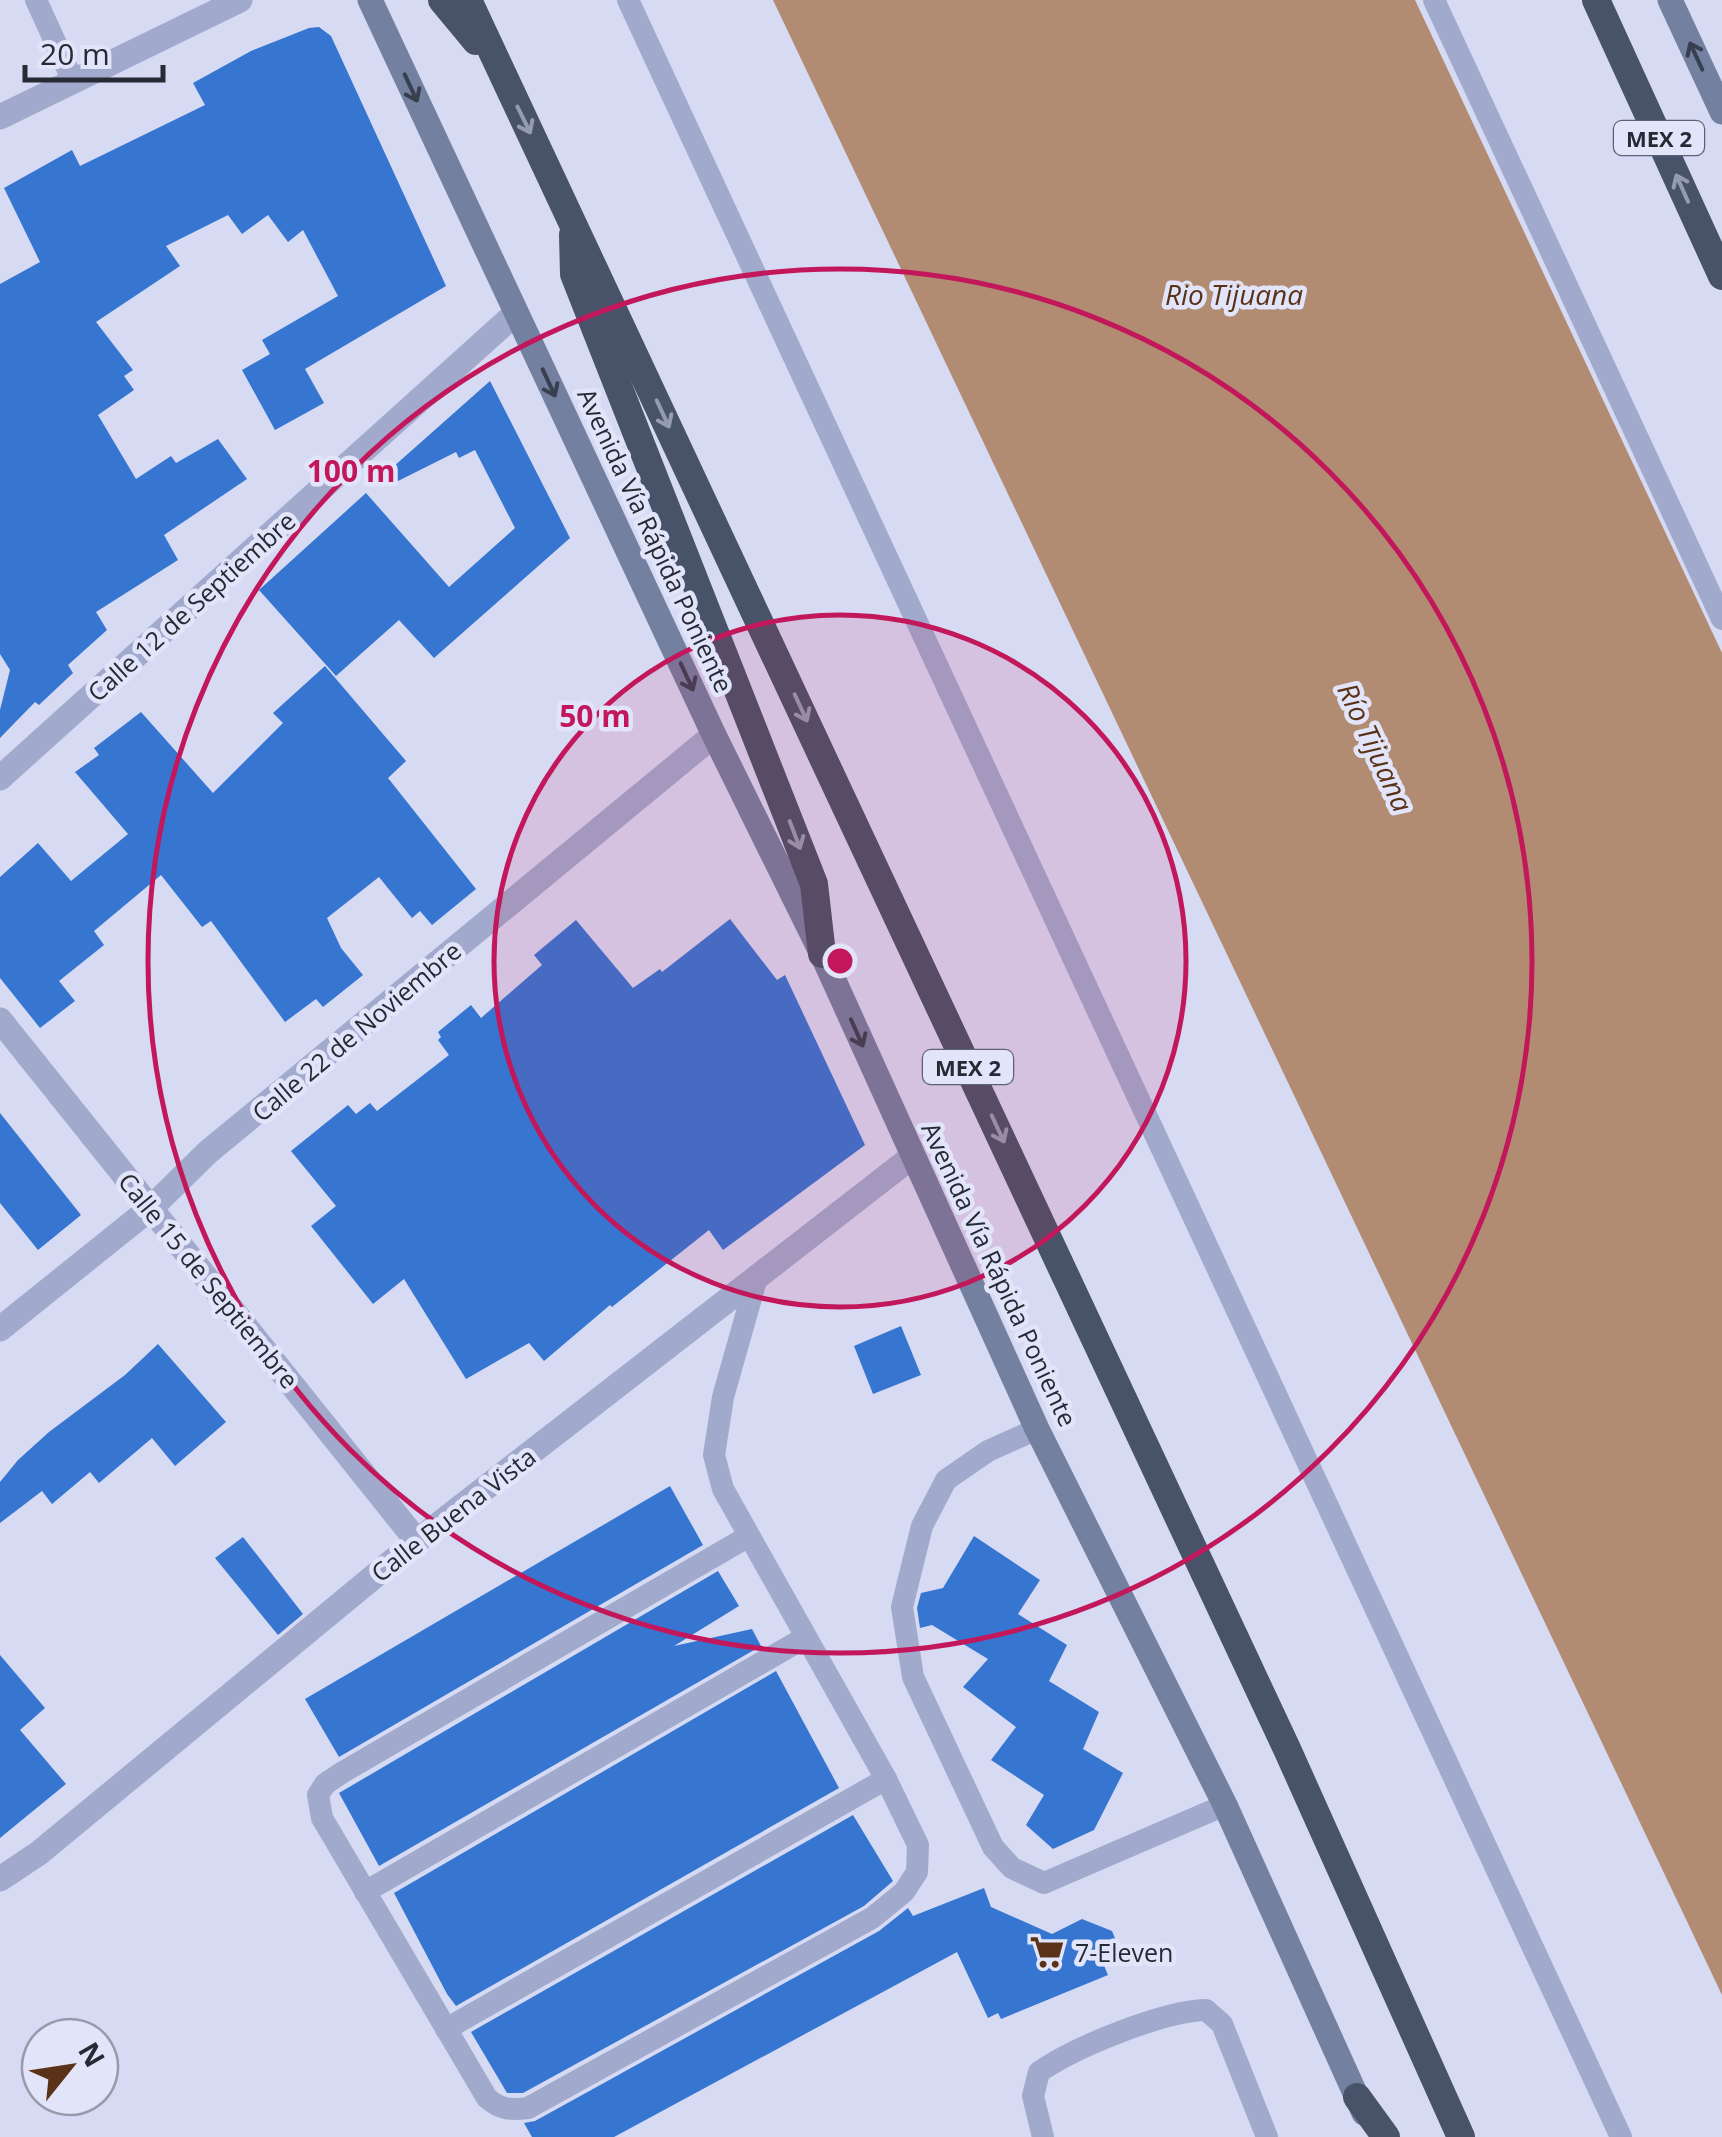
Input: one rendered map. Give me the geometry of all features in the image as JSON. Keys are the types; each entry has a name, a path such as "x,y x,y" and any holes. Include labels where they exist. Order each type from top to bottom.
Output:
{"highway":[{"path":"442,0 501,72"},
{"name":"MEX 2","path":"468,0 1287,1749 1461,2137"},
{"name":"MEX 2","path":"1596,0 1722,276"},
{"path":"572,219 574,274 814,884 822,954"},
{"path":"1357,2097 1386,2137"}],"main road":[{"name":"Avenida Vía Rápida Poniente","path":"370,0 714,734 822,954 1036,1428 1224,1805 1374,2137"},
{"path":"1670,0 1722,112"}],"street":[{"path":"0,117 240,0"},
{"name":"Calle 12 de Septiembre","path":"0,778 516,313"},
{"name":"Calle 22 de Noviembre","path":"0,1329 152,1207 208,1152 714,734"},
{"name":"Calle 15 de Septiembre","path":"0,1020 417,1541"},
{"name":"Calle Buena Vista","path":"0,1879 39,1853 417,1541 912,1156"}],"lane":[{"path":"36,0 74,81"},
{"path":"628,0 1621,2137"},
{"path":"1434,0 1722,618"},
{"path":"750,1536 325,1784 318,1795 322,1818 487,2098 508,2110 528,2108 872,1918 904,1892 917,1872 918,1844 886,1779 750,1536 723,1489 714,1455 723,1397 758,1277"},
{"path":"1036,1428 988,1450 946,1480 922,1526 902,1608 912,1677 992,1846 1012,1868 1044,1883 1224,1805"},
{"path":"365,1892 806,1637"},
{"path":"446,2029 886,1779"},
{"path":"1044,2137 1033,2096 1039,2072 1058,2059 1181,2011 1206,2010 1222,2024 1267,2137"}],"water":[{"name":"Rio Tijuana","path":"773,0 1415,0 1722,653 1722,1995"}],"building":[{"path":"319,27 331,36 446,286 305,369 324,403 275,430 242,370 270,354 262,340 338,296 303,230 288,242 268,215 242,234 228,215 166,246 180,266 96,322 133,370 124,376 134,390 98,415 136,479 171,456 176,463 218,439 247,479 164,535 178,560 96,612 107,630 68,665 73,673 39,705 35,702 0,738 0,710 10,670 0,654 0,284 40,262 4,188 72,150 80,166 205,105 193,83 251,51"},
{"path":"490,381 570,538 434,658 399,620 336,676 259,590 366,493 449,587 515,528 475,450 459,458 456,452 390,485 384,475"},
{"path":"325,666 406,761 388,778 476,889 432,925 420,911 412,918 379,877 327,918 341,948 363,975 323,1007 316,999 285,1022 211,921 202,927 161,875 94,931 104,945 59,981 75,1001 40,1028 0,978 0,877 38,843 71,881 128,834 75,772 99,755 94,748 141,712 213,793 283,723 273,713"},
{"path":"730,919 777,980 785,975 865,1145 723,1250 709,1230 544,1361 529,1343 466,1379 404,1279 373,1304 311,1226 336,1206 291,1151 348,1105 356,1114 370,1103 377,1111 449,1055 438,1040 438,1032 471,1005 481,1018 542,965 534,955 576,920 633,988 660,969 662,972"},
{"path":"0,1113 81,1215 38,1250 0,1203"},
{"path":"901,1326 921,1375 873,1394 854,1346"},
{"path":"158,1344 226,1422 175,1466 152,1438 99,1483 90,1472 52,1504 42,1491 0,1523 0,1482 18,1460"},
{"path":"670,1486 703,1545 339,1757 305,1699"},
{"path":"974,1536 1040,1580 1018,1614 1067,1645 1049,1681 1099,1712 1083,1749 1123,1773 1094,1830 1053,1849 1026,1825 1044,1795 991,1760 1016,1727 963,1687 988,1659 932,1625 920,1628 917,1608 921,1593 943,1588"},
{"path":"243,1537 303,1614 278,1635 215,1558"},
{"path":"718,1571 739,1606 674,1646 752,1629 761,1646 379,1866 339,1793"},
{"path":"0,1655 45,1708 20,1730 66,1784 0,1838"},
{"path":"776,1671 839,1788 456,2006 394,1893"},
{"path":"853,1815 893,1881 864,1906 523,2093 507,2093 471,2032"},
{"path":"984,1888 991,1907 1052,1934 1082,1919 1112,1931 1122,1955 1103,1963 1108,1975 1001,2019 998,2013 988,2018 957,1952 614,2137 532,2137 524,2123 535,2121 879,1931 908,1908 913,1916"}],"place":[{"name":"7-Eleven","path":"1047,1952"}],"water label":[{"name":"Río Tijuana","path":"1376,747"}]}
